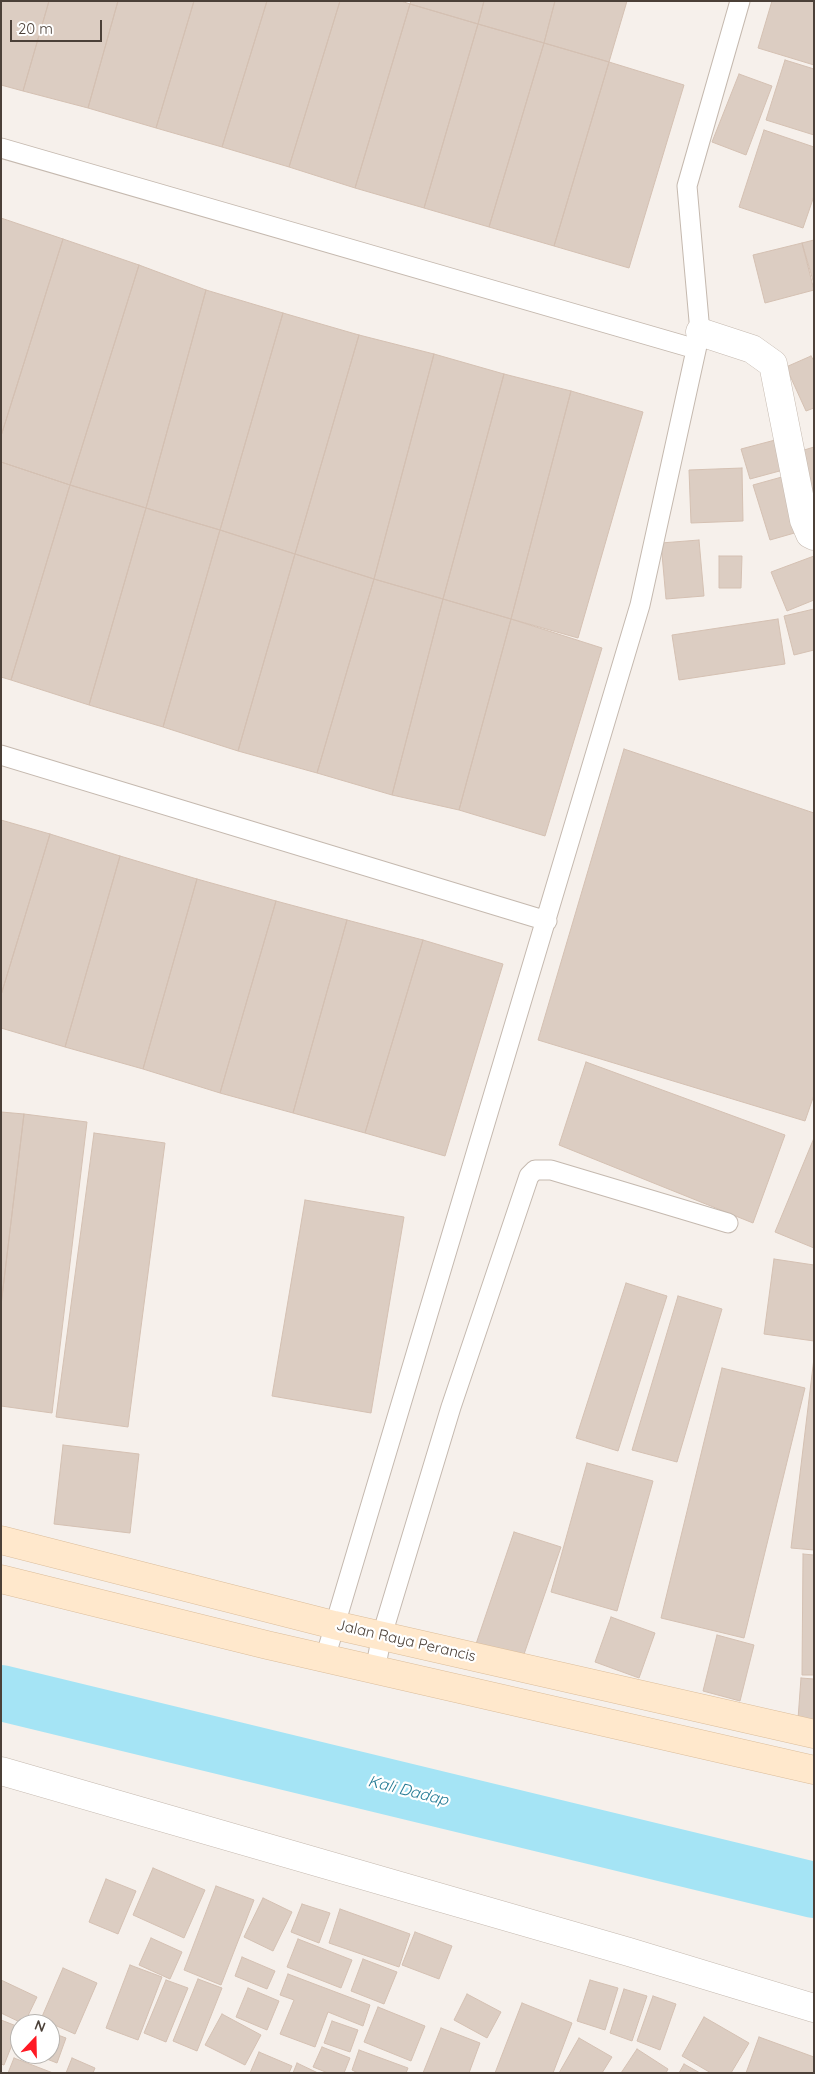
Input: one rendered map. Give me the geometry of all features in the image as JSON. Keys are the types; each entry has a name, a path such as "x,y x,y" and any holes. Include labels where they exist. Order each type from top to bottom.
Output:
{"street":[{"path":"698,340 752,348 773,364 804,520 810,534 814,536"},
{"name":"Jalan Raya Perancis","path":"1,1540 334,1625 814,1734"},
{"path":"1,1579 374,1670 814,1770"},
{"path":"4,1780 629,1952 814,2008"}],"lane":[{"path":"325,1658 640,605 698,340 687,186 740,1"},
{"path":"1,148 698,340"},
{"path":"1,755 546,921"},
{"path":"374,1670 382,1635 451,1407 530,1176 535,1170 551,1170 728,1223"}],"building":[{"path":"1,1 49,1 23,91 1,85"},
{"path":"49,1 118,1 88,108 23,91"},
{"path":"118,1 194,1 156,128 88,108"},
{"path":"194,1 267,1 222,147 156,128"},
{"path":"267,1 340,1 289,167 222,147"},
{"path":"340,1 401,1 410,4 355,188 289,167"},
{"path":"411,1 484,1 478,24 410,4"},
{"path":"484,1 555,1 544,43 478,24"},
{"path":"555,1 627,1 609,62 544,43"},
{"path":"772,1 814,1 814,65 758,48"},
{"path":"410,4 478,24 424,208 355,188"},
{"path":"478,24 544,43 489,227 424,208"},
{"path":"544,43 609,62 554,246 489,227"},
{"path":"785,60 814,69 814,135 766,120"},
{"path":"609,62 684,85 629,268 554,246"},
{"path":"739,74 772,86 746,155 712,142"},
{"path":"764,130 814,147 814,196 803,228 739,207"},
{"path":"1,218 63,239 1,436"},
{"path":"63,239 139,265 70,485 1,462 1,436"},
{"path":"814,240 814,284 802,243"},
{"path":"802,243 814,290 765,303 753,255"},
{"path":"139,265 206,290 146,508 70,485"},
{"path":"206,290 283,313 220,530 146,508"},
{"path":"283,313 359,335 295,554 220,530"},
{"path":"359,335 434,354 374,579 295,554"},
{"path":"434,354 504,374 443,599 374,579"},
{"path":"811,356 814,361 814,408 806,411 786,367"},
{"path":"504,374 571,391 511,619 443,599"},
{"path":"571,391 643,412 578,638 511,619"},
{"path":"779,439 787,469 750,479 741,449"},
{"path":"814,447 814,495 801,451"},
{"path":"1,462 70,485 11,680 1,677"},
{"path":"742,468 743,521 691,523 689,470"},
{"path":"789,475 805,530 770,540 753,485"},
{"path":"70,485 146,508 89,705 11,680"},
{"path":"146,508 220,530 163,727 89,705"},
{"path":"220,530 295,554 238,751 163,727"},
{"path":"699,540 704,596 666,599 661,543"},
{"path":"295,554 374,579 317,773 238,751"},
{"path":"719,556 742,556 741,588 719,588"},
{"path":"814,556 814,600 787,611 771,572"},
{"path":"374,579 443,599 392,795 317,773"},
{"path":"443,599 511,619 459,810 392,795"},
{"path":"814,609 814,650 794,655 784,616"},
{"path":"511,619 602,648 545,836 459,810"},
{"path":"778,619 785,664 679,680 672,635"},
{"path":"624,749 814,813 814,1095 805,1121 538,1040"},
{"path":"1,820 50,834 1,995"},
{"path":"50,834 120,856 65,1047 1,1028 1,995"},
{"path":"120,856 197,879 143,1069 65,1047"},
{"path":"197,879 276,901 220,1093 143,1069"},
{"path":"276,901 347,920 293,1113 220,1093"},
{"path":"347,920 423,940 365,1133 293,1113"},
{"path":"423,940 503,964 445,1156 365,1133"},
{"path":"586,1062 785,1135 753,1223 559,1145"},
{"path":"1,1112 24,1114 1,1305"},
{"path":"24,1114 87,1122 52,1413 1,1406 1,1305"},
{"path":"94,1133 165,1143 128,1427 56,1417"},
{"path":"814,1138 814,1248 775,1232"},
{"path":"305,1200 404,1217 371,1413 272,1396"},
{"path":"774,1259 814,1265 814,1341 764,1334"},
{"path":"626,1283 667,1296 618,1451 576,1438"},
{"path":"678,1296 722,1309 677,1462 632,1450"},
{"path":"814,1358 814,1550 791,1548"},
{"path":"722,1368 805,1388 744,1638 661,1618"},
{"path":"63,1445 139,1454 130,1533 54,1524"},
{"path":"587,1463 653,1481 617,1611 551,1592"},
{"path":"514,1532 561,1547 522,1660 476,1644"},
{"path":"803,1554 814,1555 814,1675 802,1675"},
{"path":"611,1617 655,1633 639,1678 595,1662"},
{"path":"717,1635 754,1645 740,1701 703,1691"},
{"path":"801,1678 814,1679 814,1720 798,1719"},
{"path":"153,1868 205,1890 184,1938 133,1915"},
{"path":"106,1879 136,1891 118,1934 89,1922"},
{"path":"216,1886 254,1900 221,1985 184,1970"},
{"path":"263,1898 292,1912 273,1951 244,1937"},
{"path":"302,1904 330,1913 319,1943 291,1932"},
{"path":"340,1909 410,1934 399,1967 329,1943"},
{"path":"415,1932 452,1946 439,1979 402,1965"},
{"path":"151,1938 182,1952 170,1979 139,1965"},
{"path":"298,1939 352,1960 341,1988 287,1967"},
{"path":"242,1957 275,1971 267,1989 235,1976"},
{"path":"363,1959 397,1972 384,2004 351,1991"},
{"path":"130,1965 162,1977 138,2040 106,2028"},
{"path":"63,1968 97,1983 75,2034 60,2027 60,2014 43,2014"},
{"path":"288,1974 370,2005 363,2026 328,2012 315,2047 280,2034 294,2000 280,1995"},
{"path":"198,1979 222,1988 197,2051 173,2041"},
{"path":"1,1980 37,1997 29,2014 10,2014 10,2017 1,2013"},
{"path":"166,1980 188,1988 166,2042 144,2033"},
{"path":"590,1980 618,1988 605,2030 577,2021"},
{"path":"248,1988 279,2001 267,2030 236,2017"},
{"path":"624,1989 647,1996 632,2041 610,2033"},
{"path":"467,1994 501,2012 487,2038 454,2020"},
{"path":"653,1996 676,2004 660,2050 637,2041"},
{"path":"522,2003 572,2023 553,2073 495,2073"},
{"path":"378,2007 425,2026 411,2061 364,2042"},
{"path":"222,2014 261,2035 245,2065 205,2045"},
{"path":"704,2017 749,2043 731,2073 711,2073 682,2056"},
{"path":"1,2020 10,2024 10,2050 4,2065 1,2064"},
{"path":"332,2021 358,2030 350,2052 324,2043"},
{"path":"441,2028 480,2043 469,2073 423,2073"},
{"path":"60,2036 66,2038 60,2055"},
{"path":"759,2037 814,2057 814,2073 746,2073"},
{"path":"579,2038 612,2057 602,2073 559,2073"},
{"path":"322,2047 350,2058 344,2073 328,2073 313,2067"},
{"path":"637,2049 668,2069 666,2073 621,2073"},
{"path":"359,2050 408,2068 406,2073 358,2073 352,2070"},
{"path":"259,2052 292,2066 289,2073 250,2073"},
{"path":"72,2058 95,2068 93,2073 66,2073"},
{"path":"297,2063 318,2073 293,2073"},
{"path":"12,2064 30,2064 53,2073 8,2073"},
{"path":"684,2064 700,2073 679,2073"}],"waterway":[{"name":"Kali Dadap","path":"1,1693 814,1890"}]}
